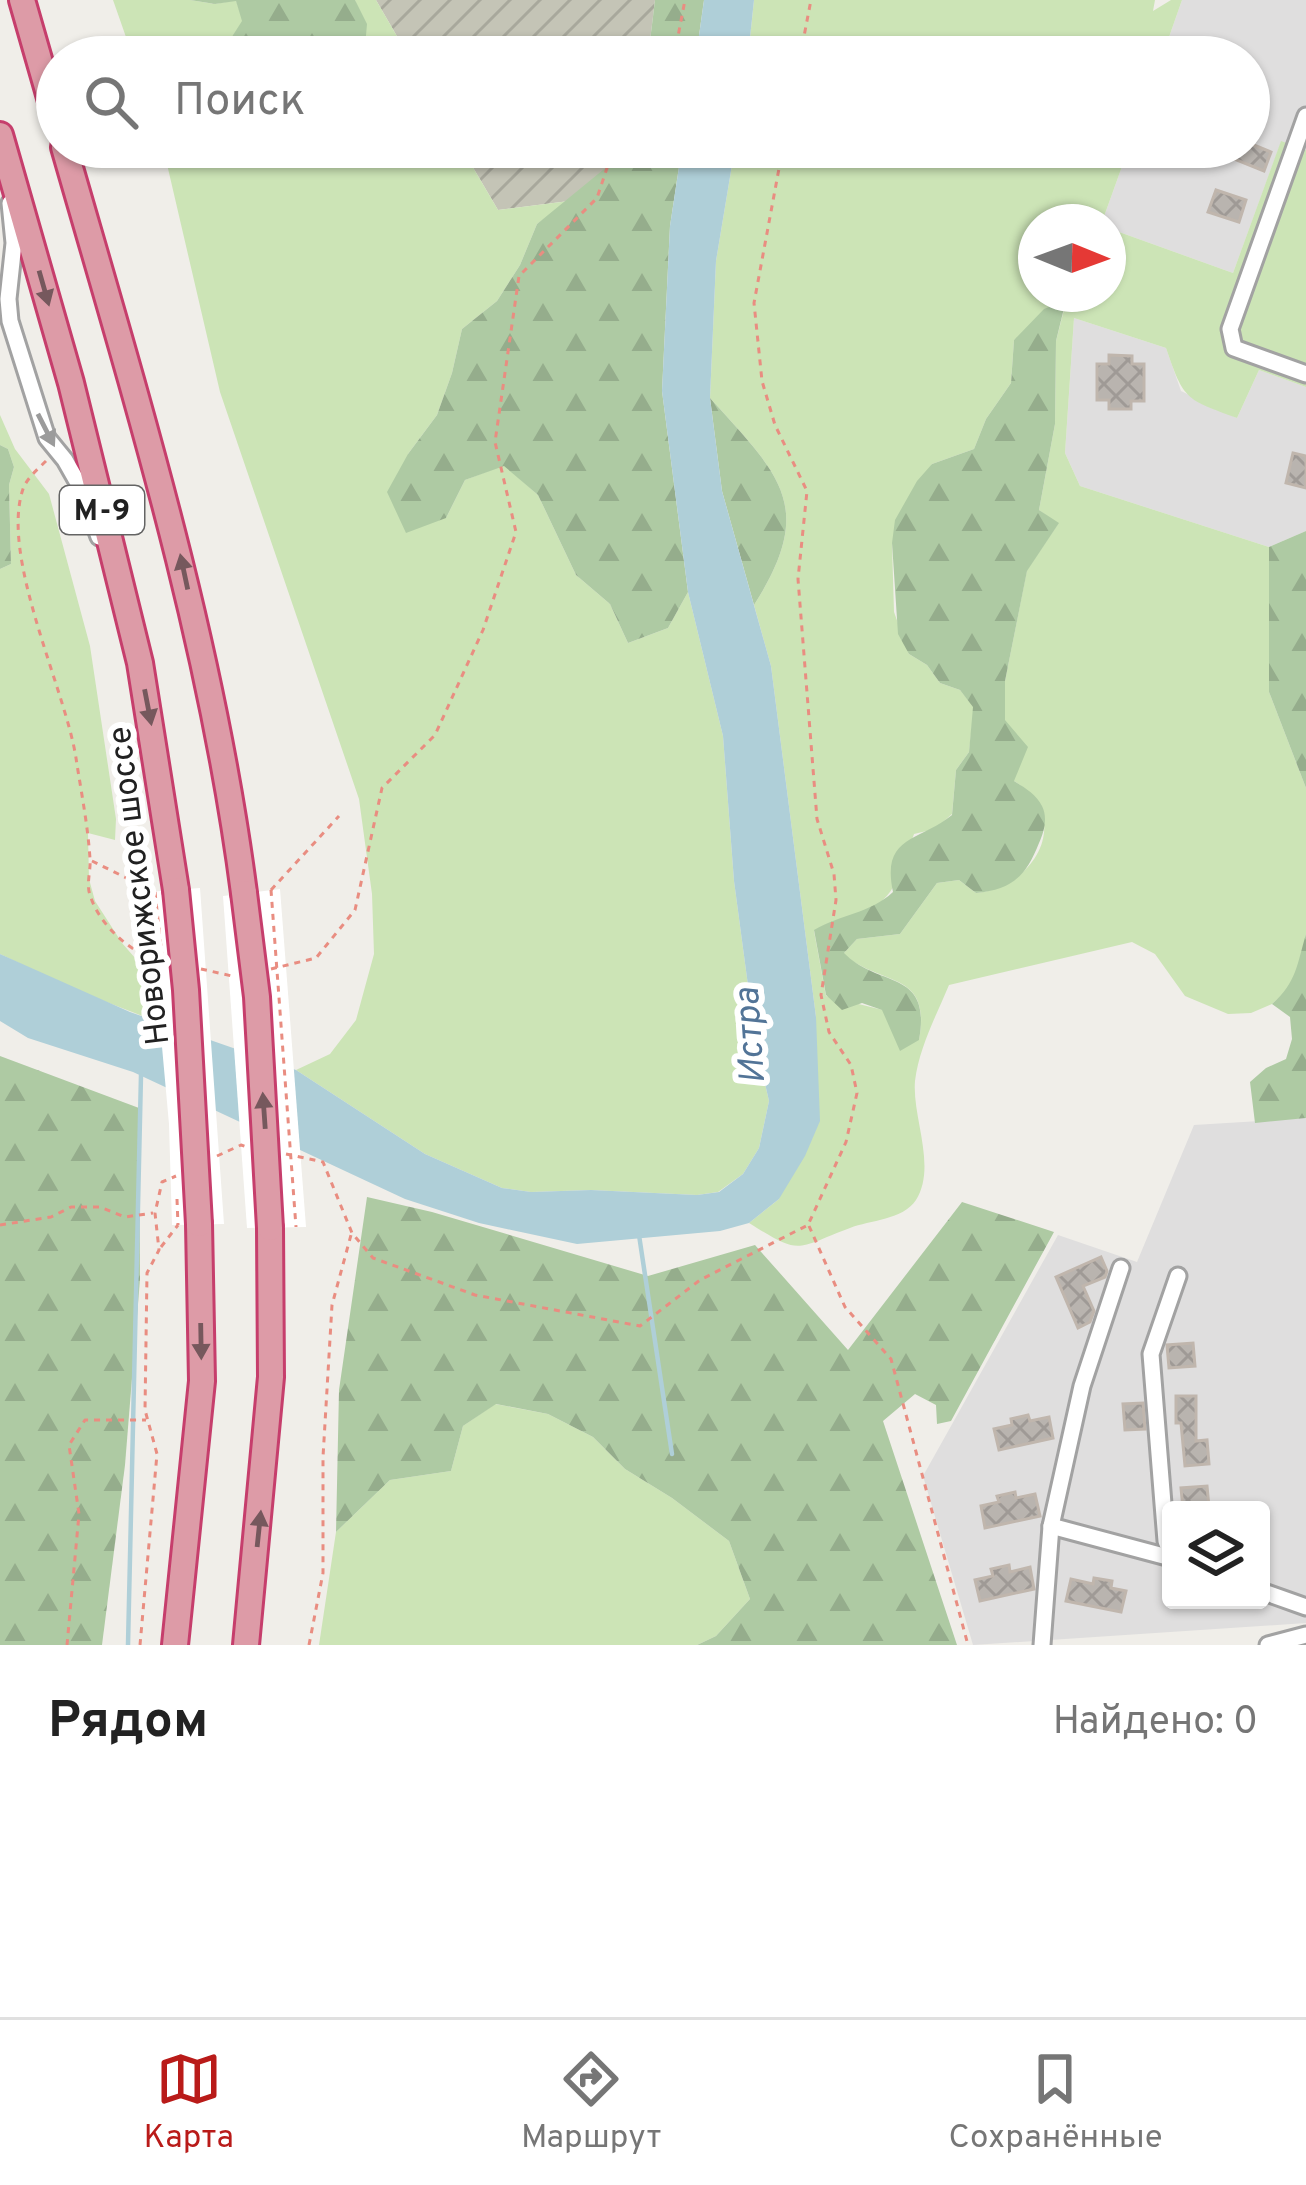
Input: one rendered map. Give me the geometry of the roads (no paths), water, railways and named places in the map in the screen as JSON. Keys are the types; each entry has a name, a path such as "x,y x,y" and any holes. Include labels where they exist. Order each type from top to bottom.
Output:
{"highway":[{"path":"22,0 36,49"},
{"name":"Новорижское шоссе","path":"0,136 71,382 140,663 166,891 187,990 188,1224 202,1381 175,1645"},
{"name":"М-9","path":"70,168 178,544 230,781 244,893 283,1227 246,1645"}],"street":[{"path":"1306,116 1230,329 1234,348 1306,374"},
{"path":"0,154 14,244 10,321 39,419 82,490 140,663"},
{"path":"1042,1645 1051,1526 1082,1386 1121,1268"},
{"path":"1163,1501 1151,1354 1178,1276"},
{"path":"1051,1526 1162,1554"},
{"path":"1270,1594 1306,1607"},
{"path":"1268,1645 1306,1635"}],"water":[{"path":"704,0 754,0 750,36 699,36"},
{"path":"679,168 732,168 716,261 710,398 722,491 771,666 816,1017 820,1121 779,1199 749,1223 720,1231 577,1244 479,1223 405,1199 133,1072 28,1038 0,1021 0,954 130,1012 296,1070 425,1154 502,1188 697,1195 719,1192 743,1174 759,1148 769,1101 756,1045 734,881 723,736 688,592 662,391 670,226"}],"waterway":[{"path":"128,1645 141,1075"},
{"path":"639,1235 672,1454"}],"water label":[{"name":"Истра","path":"748,1036"}]}
